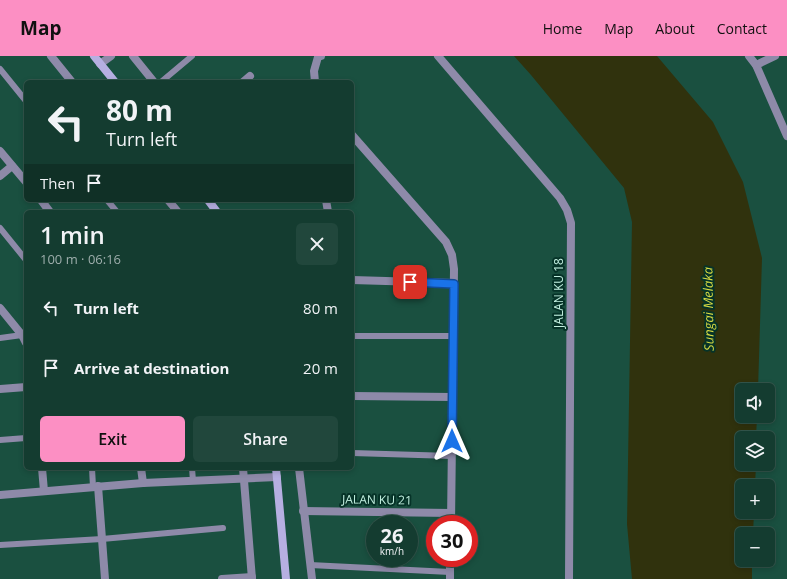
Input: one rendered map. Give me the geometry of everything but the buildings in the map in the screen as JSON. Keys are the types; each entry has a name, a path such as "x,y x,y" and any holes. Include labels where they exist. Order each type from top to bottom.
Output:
{"street":[{"path":"51,56 70,80"},
{"path":"94,56 113,80"},
{"path":"100,64 111,56"},
{"path":"133,56 152,80"},
{"path":"315,80 314,71 318,58 321,56"},
{"name":"JALAN KU 18","path":"438,56 560,198 567,210 571,223 570,579"},
{"path":"749,56 756,65 787,136"},
{"path":"756,65 776,56"},
{"path":"245,80 250,76"},
{"path":"354,137 446,242 452,255 454,284 451,513"},
{"path":"0,151 24,180"},
{"path":"0,176 12,166"},
{"path":"170,202 176,210"},
{"path":"354,280 454,284"},
{"path":"0,308 24,339"},
{"path":"0,389 24,387"},
{"path":"354,396 452,397"},
{"path":"42,470 44,491"},
{"path":"141,470 143,483"},
{"path":"222,579 252,578 243,470"},
{"path":"299,470 312,579"},
{"path":"0,495 96,486 244,478 276,472 286,579"},
{"path":"96,486 105,579"},
{"name":"JALAN KU 21","path":"304,511 451,513"}],"lane":[{"path":"163,80 192,56"},
{"path":"0,69 24,99"},
{"path":"109,202 115,210"},
{"path":"0,228 24,258"},
{"path":"0,338 22,335"},
{"path":"354,336 453,336"},
{"path":"0,440 24,438"},
{"path":"354,453 452,456"},
{"path":"92,470 96,486"},
{"path":"192,470 193,481"},
{"path":"0,545 102,539 223,528"},
{"path":"310,565 450,576"}],"water":[{"name":"Sungai Melaka","path":"514,56 657,56 713,122 743,182 762,258 758,383 735,383 735,423 757,423 756,431 735,431 735,471 756,471 755,479 735,479 735,519 754,519 753,527 735,527 735,567 752,567 752,579 632,579 627,524 632,222 624,188"}],"route":[{"path":"410,282 454,284 452,441"}]}
